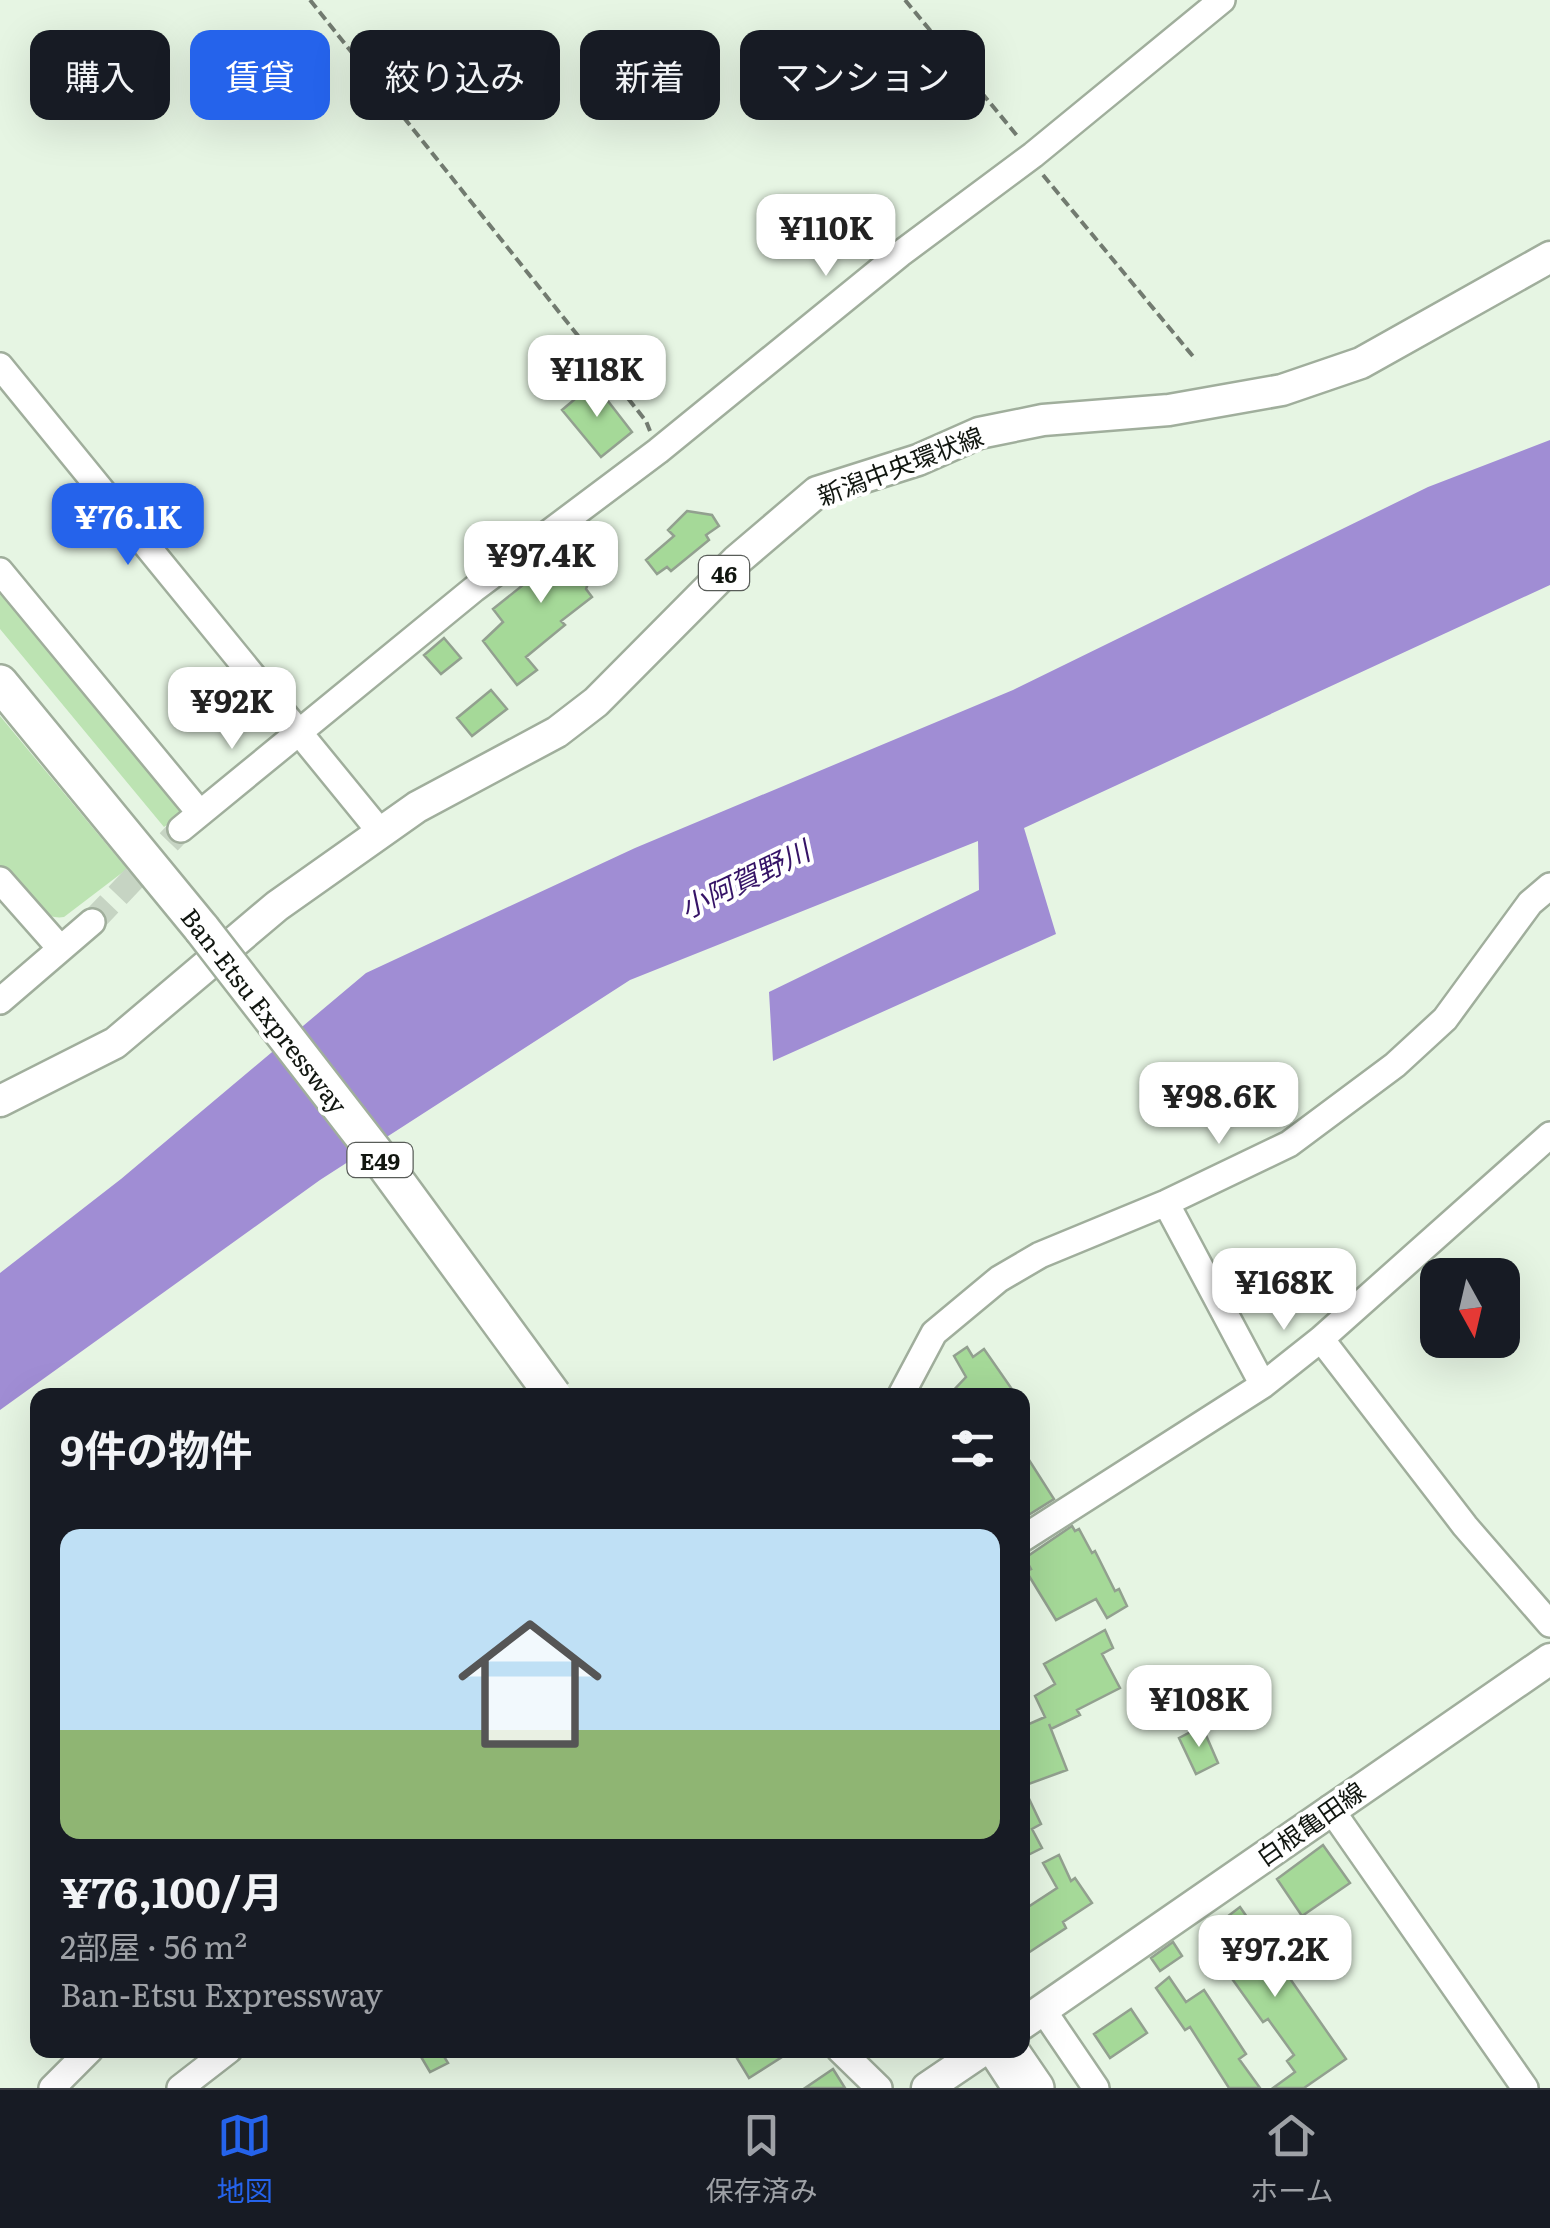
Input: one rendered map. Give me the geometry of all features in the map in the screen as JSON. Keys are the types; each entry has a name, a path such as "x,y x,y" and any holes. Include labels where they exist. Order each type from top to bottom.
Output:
{"highway":[{"name":"Ban-Etsu Expressway","path":"0,683 202,929 381,1160 547,1388"},
{"path":"1015,2058 1036,2088"}],"main road":[{"name":"新潟中央環状線","path":"0,1102 115,1043 277,906 418,807 557,732 596,702 736,561 817,492 918,460 979,432 1042,420 1169,410 1282,390 1361,363 1550,257"},
{"name":"白根亀田線","path":"1033,2017 1330,1808 1550,1660"},
{"path":"927,2088 974,2058"}],"street":[{"path":"0,571 190,820 474,589 658,451 1222,0"},
{"path":"2,372 382,834"},
{"path":"0,880 60,948"},
{"path":"904,1388 934,1333 999,1279 1040,1255 1166,1203 1289,1144 1395,1065 1445,1019 1530,904 1550,886"},
{"path":"0,1001 92,922"},
{"path":"1030,1534 1263,1385 1550,1135"},
{"path":"1166,1203 1263,1385"},
{"path":"1320,1339 1464,1526 1550,1624"},
{"path":"1330,1808 1524,2088"},
{"path":"1033,2017 1096,2088"},
{"path":"1030,2056 1050,2088"},
{"path":"52,2088 82,2058"},
{"path":"180,2088 219,2058"},
{"path":"848,2058 879,2088"},
{"path":"993,2058 1015,2088"}],"path":[{"path":"310,0 646,420 658,451"},
{"path":"905,0 1032,155 1046,180 1196,360"}],"green space":[{"path":"0,577 187,810 164,827 0,629"},
{"path":"0,716 127,869 64,917 45,914 36,907 0,865"}],"water":[{"name":"小阿賀野川","path":"1550,440 1550,585 1024,828 1056,934 773,1061 769,992 979,890 978,841 630,980 320,1180 0,1410 0,1273 121,1179 366,973 635,848 1013,690 1428,487"}],"building":[{"path":"594,383 632,432 601,457 562,410"},
{"path":"687,511 712,515 719,526 706,535 709,540 671,571 667,567 657,574 646,560 674,536 668,530"},
{"path":"576,533 598,564 586,589 592,597 561,621 565,625 526,657 537,670 517,685 483,641 503,622 493,609 533,577 526,571 531,566"},
{"path":"444,638 461,658 441,674 424,655"},
{"path":"491,690 507,709 472,736 457,718"},
{"path":"967,1347 973,1357 984,1349 1011,1388 956,1388 966,1377 954,1356"},
{"path":"1030,1462 1054,1499 1030,1514"},
{"path":"1072,1526 1075,1531 1079,1529 1127,1606 1107,1618 1096,1599 1056,1620 1030,1578 1030,1555"},
{"path":"1105,1630 1113,1648 1102,1654 1120,1688 1077,1710 1080,1715 1051,1729 1049,1724 1067,1770 1030,1783 1030,1724 1045,1717 1035,1696 1055,1684 1044,1664"},
{"path":"1202,1726 1218,1763 1196,1774 1179,1738"},
{"path":"1030,1801 1041,1824 1032,1829 1042,1848 1030,1854"},
{"path":"1323,1845 1350,1883 1302,1916 1277,1879"},
{"path":"1059,1855 1071,1881 1075,1878 1092,1903 1063,1922 1066,1928 1030,1952 1030,1906 1057,1888 1043,1863"},
{"path":"1240,1907 1346,2059 1304,2088 1273,2088 1295,2072 1287,2061 1294,2055 1268,2019 1263,2022 1210,1948 1219,1941 1211,1929"},
{"path":"1173,1942 1182,1956 1160,1971 1151,1958"},
{"path":"1169,1977 1186,2002 1204,1990 1246,2054 1239,2059 1260,2088 1229,2088 1190,2027 1185,2030 1156,1988"},
{"path":"1131,2009 1147,2033 1110,2058 1094,2034"},
{"path":"422,2058 445,2058 448,2063 430,2072"},
{"path":"737,2058 780,2058 749,2078"},
{"path":"833,2069 845,2088 805,2088"}],"tunnel":[{"path":"92,922 181,829"}]}
